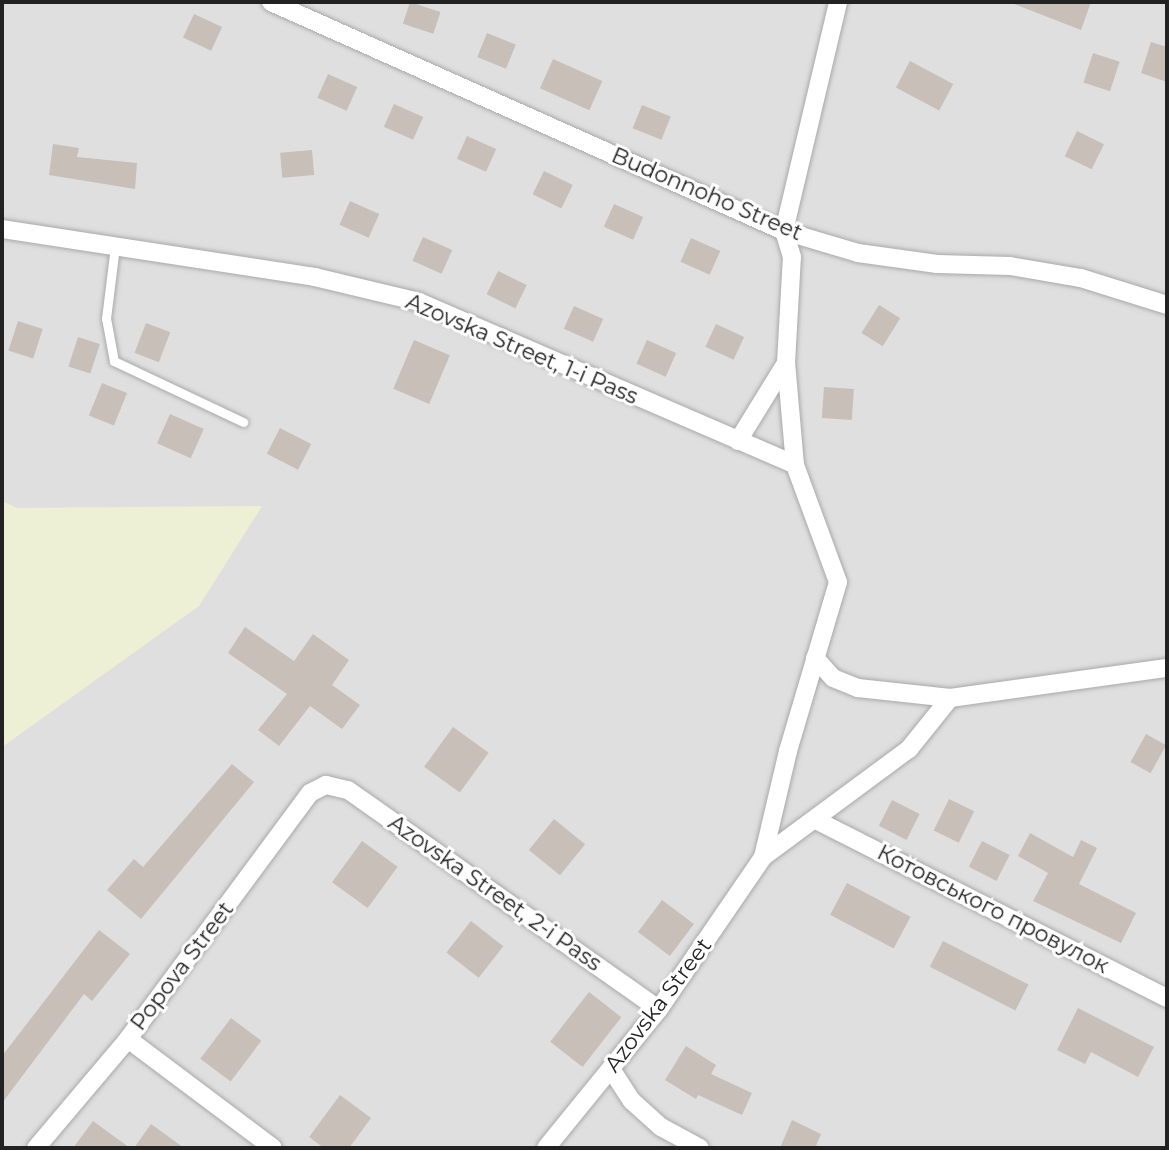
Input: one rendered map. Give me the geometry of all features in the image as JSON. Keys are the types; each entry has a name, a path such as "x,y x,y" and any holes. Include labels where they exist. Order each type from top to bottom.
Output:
{"street":[{"name":"Budonnoho Street","path":"271,2 784,231 858,253 1010,266 1081,278 1167,305"},
{"path":"763,857 838,582 795,465 786,363 792,257 784,231 838,2"},
{"name":"Azovska Street, 1-i Pass","path":"2,229 315,277 419,302 795,465"},
{"path":"738,441 786,363"},
{"path":"815,658 833,678 858,688 950,698 1167,668"},
{"path":"763,857 818,821 909,749 950,698"},
{"name":"Azovska Street, 2-i Pass","path":"326,785 348,790 659,1009"},
{"name":"Popova Street","path":"36,1148 128,1039 310,793 326,785"},
{"name":"Котовського провулок","path":"818,821 1167,998"},
{"name":"Azovska Street","path":"546,1148 659,1009 763,857"},
{"path":"128,1039 273,1148"},
{"path":"611,1069 632,1101 661,1127 700,1148"}],"lane":[{"path":"115,246 106,318 114,361 243,422"}],"shaded area":[{"path":"2,2 1167,2 1167,1148 2,1148"}],"green space":[{"path":"2,501 17,508 262,506 199,606 2,747"}],"building":[{"path":"410,2 440,12 433,34 403,24"},
{"path":"1009,2 1091,2 1081,30"},
{"path":"194,14 222,27 211,51 183,38"},
{"path":"487,33 516,45 506,69 477,57"},
{"path":"1151,42 1167,47 1167,82 1141,73"},
{"path":"1093,53 1120,62 1110,91 1083,82"},
{"path":"553,59 602,81 589,110 540,88"},
{"path":"910,61 953,84 939,110 896,87"},
{"path":"328,74 357,87 347,111 317,98"},
{"path":"394,104 423,117 413,140 384,127"},
{"path":"642,105 671,117 661,140 633,128"},
{"path":"1077,131 1104,144 1092,169 1065,156"},
{"path":"467,136 496,149 486,172 457,159"},
{"path":"53,144 79,148 77,157 137,163 135,189 49,175"},
{"path":"312,150 314,175 282,178 280,153"},
{"path":"544,171 573,185 561,208 533,194"},
{"path":"350,201 379,214 369,238 339,225"},
{"path":"614,204 643,217 633,240 604,227"},
{"path":"423,237 452,250 442,274 412,261"},
{"path":"691,238 720,251 710,275 680,262"},
{"path":"498,271 527,285 515,308 487,294"},
{"path":"879,305 900,318 883,346 862,333"},
{"path":"574,306 603,319 593,342 564,329"},
{"path":"18,321 43,329 33,359 8,350"},
{"path":"146,323 170,332 159,362 135,353"},
{"path":"716,324 744,337 734,360 705,347"},
{"path":"78,337 100,344 90,374 68,366"},
{"path":"414,340 450,355 429,404 393,389"},
{"path":"647,340 676,353 666,377 636,364"},
{"path":"102,383 127,393 114,426 89,415"},
{"path":"824,387 854,389 852,420 822,418"},
{"path":"170,414 204,429 191,458 157,443"},
{"path":"280,428 311,444 298,470 267,454"},
{"path":"245,627 294,661 313,634 349,660 332,685 360,705 342,729 310,706 279,746 258,730 287,694 228,653"},
{"path":"453,727 489,753 460,793 424,767"},
{"path":"1146,734 1166,745 1151,773 1130,762"},
{"path":"232,764 254,782 141,919 107,890 134,859 143,867"},
{"path":"949,799 974,811 959,843 934,830"},
{"path":"892,800 920,814 906,840 879,826"},
{"path":"554,819 585,844 560,875 529,850"},
{"path":"1030,833 1073,857 1081,840 1097,848 1079,884 1136,913 1121,943 1033,901 1048,873 1018,856"},
{"path":"362,841 398,867 368,908 332,882"},
{"path":"982,841 1010,855 996,881 969,867"},
{"path":"847,883 911,917 894,949 830,915"},
{"path":"662,900 694,924 670,956 638,932"},
{"path":"471,921 503,946 479,978 446,953"},
{"path":"99,930 130,954 92,1001 84,994 2,1103 2,1056"},
{"path":"943,941 1029,985 1015,1010 930,967"},
{"path":"589,992 621,1017 583,1067 550,1042"},
{"path":"1078,1008 1154,1047 1138,1077 1091,1052 1085,1064 1057,1050"},
{"path":"231,1018 261,1041 231,1082 200,1059"},
{"path":"686,1046 716,1065 711,1074 752,1093 742,1115 698,1095 696,1099 665,1080"},
{"path":"340,1095 371,1118 349,1148 324,1148 309,1137"},
{"path":"792,1120 821,1134 815,1148 780,1148"},
{"path":"93,1121 130,1148 73,1148"},
{"path":"151,1124 184,1148 134,1148"}]}
